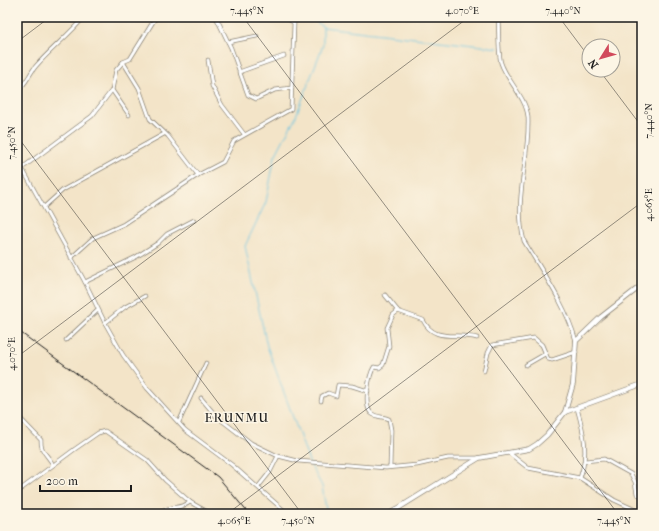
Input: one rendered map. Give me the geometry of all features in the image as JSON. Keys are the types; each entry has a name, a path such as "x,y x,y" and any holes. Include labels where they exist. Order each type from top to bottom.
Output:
{"street":[{"path":"17,91 21,88 34,68 74,29 84,17"},
{"path":"22,168 92,116 112,90 116,70 123,62 130,59 156,17"},
{"path":"216,17 228,42 244,88 252,98 256,99 275,90 292,88"},
{"path":"71,258 93,238 124,224 198,175 223,162 234,141 291,108 294,23 286,17"},
{"path":"202,398 216,416 242,436 278,456 298,462 390,468 418,465 448,458 479,458 529,449 547,435 565,412 573,384 576,341 572,325 524,241 521,229 519,199 528,141 528,115 523,100 506,75 500,61 498,17"},
{"path":"228,42 257,36"},
{"path":"239,72 284,56"},
{"path":"208,60 212,86 222,105 244,134"},
{"path":"123,62 139,88 150,119 164,134 168,136 198,175"},
{"path":"112,90 129,115"},
{"path":"44,207 63,190 75,185 88,175 164,134"},
{"path":"17,160 85,282 98,310 123,355 147,388 186,430 212,448 288,514"},
{"path":"85,282 136,257 158,243 167,234 194,220"},
{"path":"576,341 601,317 642,285"},
{"path":"385,295 398,311 423,320 429,330 436,335 477,338"},
{"path":"105,323 126,307 145,296"},
{"path":"66,340 98,310"},
{"path":"390,468 391,430 389,419 377,417 367,406 370,373 374,367 379,368 383,365 389,341 387,328 393,315 398,311"},
{"path":"484,371 488,353 492,345 534,338 542,345 548,359 552,360 576,352"},
{"path":"526,365 546,354"},
{"path":"179,422 206,363"},
{"path":"565,412 642,384"},
{"path":"321,401 322,396 328,393 336,396 338,386 352,386 368,391"},
{"path":"577,408 586,444 585,461 580,478"},
{"path":"17,415 22,418 41,440 40,446 53,465"},
{"path":"17,418 22,418"},
{"path":"17,492 98,433 104,431 147,460 165,480 190,502 211,514"},
{"path":"509,452 528,468 580,478 614,500 642,513"},
{"path":"258,487 270,472 278,456"},
{"path":"389,514 479,458"},
{"path":"585,461 604,459 631,474 635,482 637,494 642,496"},
{"path":"156,514 166,508 187,505 190,502"}],"waterway":[{"path":"310,17 323,27 498,48"},
{"path":"323,27 323,45 296,116 275,156 266,202 245,246 267,346 310,464 322,486 327,514"}],"railway":[{"path":"17,330 218,477 249,514"}],"district":[{"name":"ERUNMU","path":"237,417"}]}
